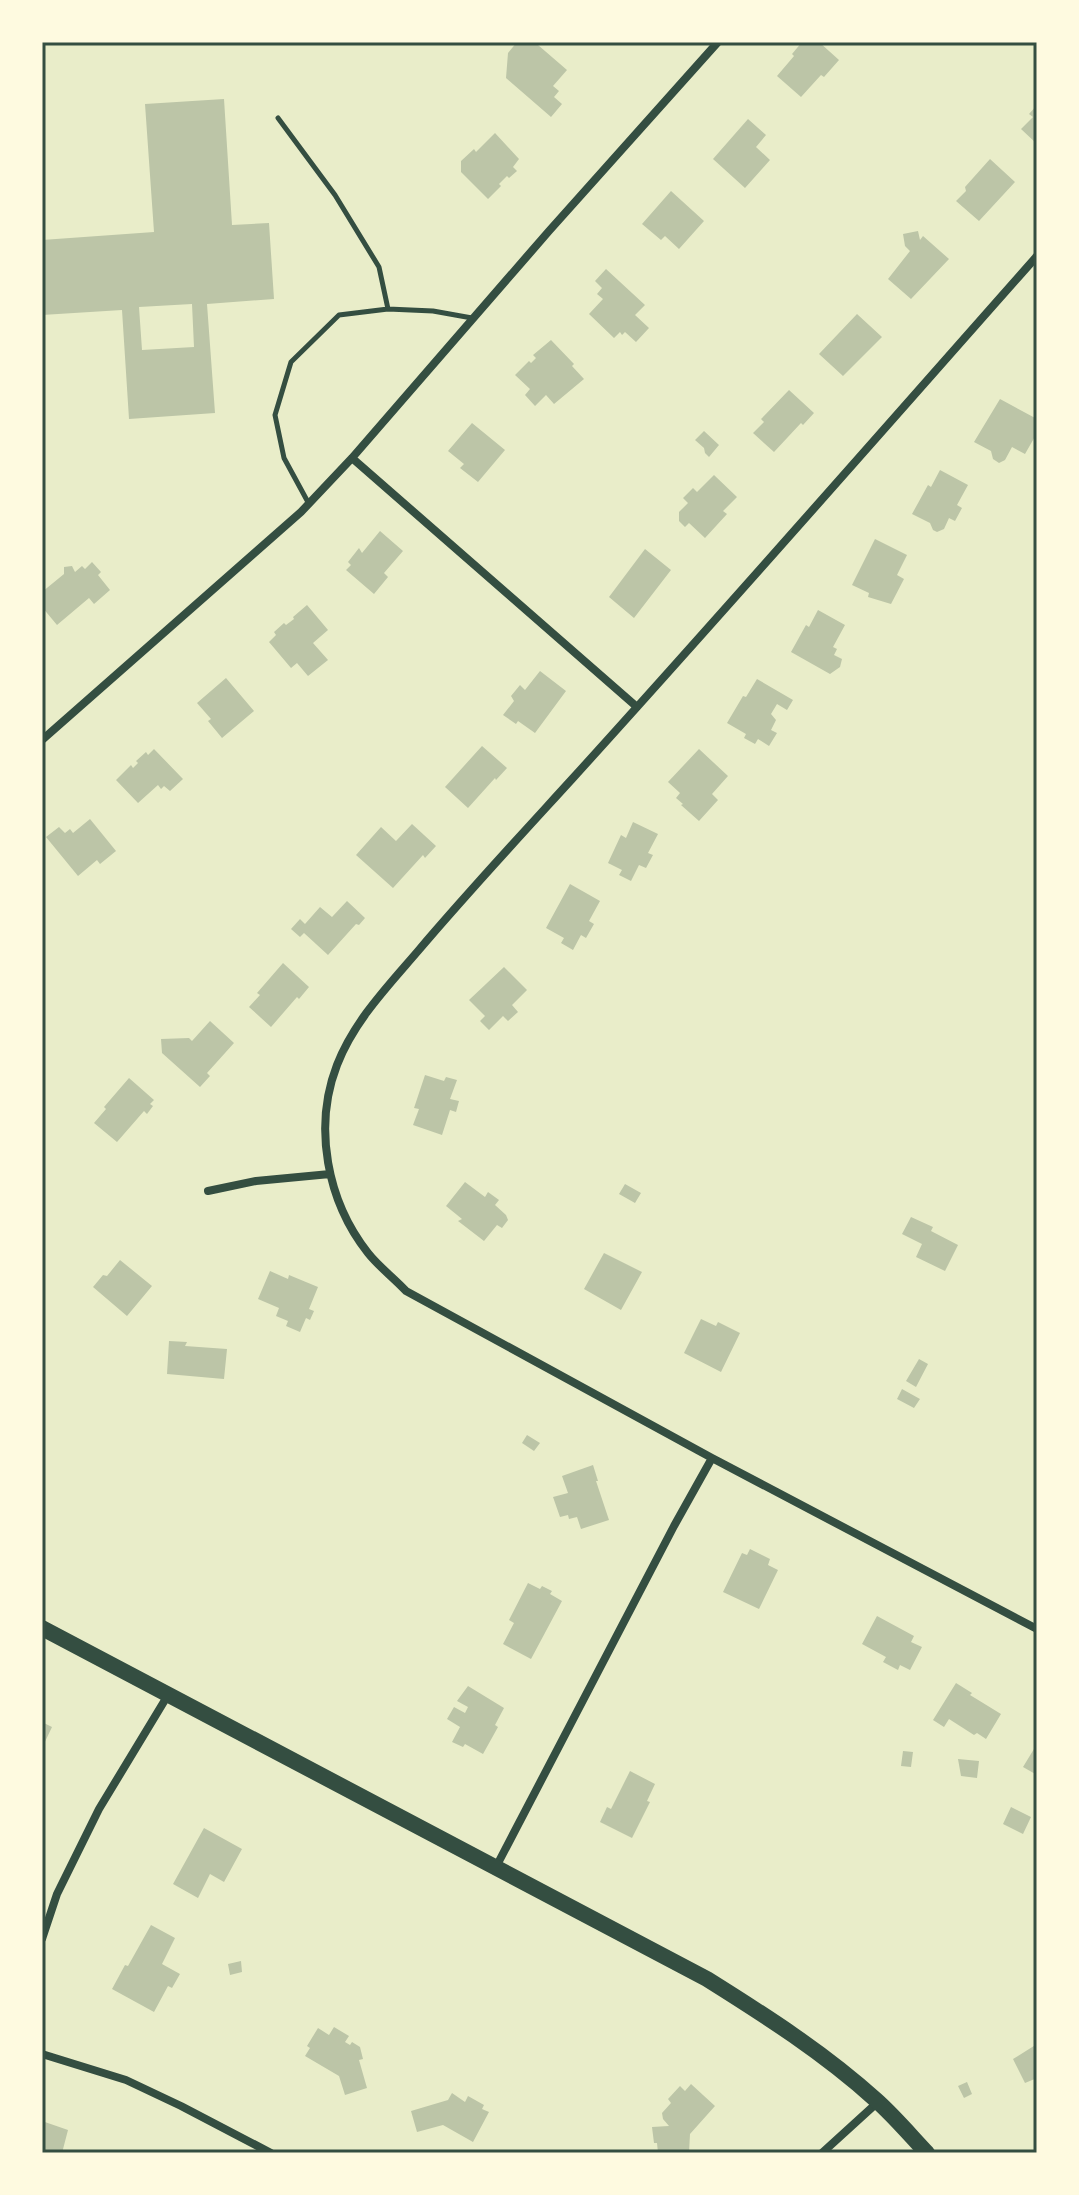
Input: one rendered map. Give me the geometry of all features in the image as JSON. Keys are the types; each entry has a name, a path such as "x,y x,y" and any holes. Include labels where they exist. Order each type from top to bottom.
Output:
{"main road":[{"path":"42,1628 707,1979 777,2022 831,2061 878,2102 927,2153"}],"street":[{"path":"42,740 309,504 718,42"},
{"path":"1037,256 461,901 358,1024 337,1065 325,1126 330,1174 344,1215 369,1254 406,1291 712,1458 1037,1629"},
{"path":"352,458 637,707"},
{"path":"208,1191 256,1181 330,1174"},
{"path":"496,1867 712,1458"},
{"path":"42,1939 57,1894 99,1809 168,1695"},
{"path":"42,2054 126,2080 271,2153"},
{"path":"822,2153 878,2102"}],"lane":[{"path":"278,118 335,195 379,267 388,309"},
{"path":"309,504 284,458 275,415 291,362 339,315 388,309 433,311 473,318"}],"building":[{"path":"517,42 540,42 538,45 567,70 553,86 559,91 554,97 562,104 551,117 506,78 508,53"},
{"path":"802,42 819,42 839,60 801,97 777,76"},
{"path":"224,99 232,225 269,223 274,299 207,304 215,413 129,419 122,310 42,315 42,240 154,232 145,104","holes":["192,304 194,347 142,350 139,307"]},
{"path":"1037,105 1037,144 1021,129 1033,117 1029,114"},
{"path":"748,119 766,135 756,147 770,160 745,188 713,159"},
{"path":"495,133 519,159 513,167 517,171 509,178 507,176 488,199 461,172 461,161 474,149 476,152"},
{"path":"990,159 1015,182 979,221 956,201"},
{"path":"671,191 704,221 679,249 665,236 661,240 642,224"},
{"path":"918,231 920,240 923,236 949,259 911,299 888,279 910,251 905,246 903,234"},
{"path":"606,269 645,305 635,315 649,328 636,342 625,332 614,338 589,314 603,299 597,294 602,288 595,281"},
{"path":"857,314 882,337 843,376 819,354"},
{"path":"551,340 584,379 554,404 546,395 535,406 525,395 530,389 515,375 529,361 531,363 536,358 533,355"},
{"path":"789,390 814,413 774,452 753,433 764,422 761,419"},
{"path":"1000,399 1037,419 1037,433 1025,454 1012,447 1005,460 999,463 993,459 991,451 974,442"},
{"path":"472,423 505,450 478,482 460,468 464,464 448,451"},
{"path":"704,431 719,445 709,457 695,440"},
{"path":"940,470 968,485 957,505 962,508 955,521 949,518 944,529 937,532 930,523 912,514"},
{"path":"714,475 737,497 723,511 727,514 705,538 689,523 685,527 679,521 679,512 688,503 683,498 693,488 697,492"},
{"path":"380,531 403,551 384,573 388,577 374,594 346,570 359,548 362,553"},
{"path":"875,539 907,555 897,575 904,579 891,604 868,597 869,593 852,585"},
{"path":"645,549 671,570 634,618 609,597"},
{"path":"92,562 110,590 94,604 89,598 57,625 42,607 42,592 64,574 64,567 72,566 75,572 82,566 85,569"},
{"path":"307,605 328,630 313,643 328,660 308,676 297,663 291,668 269,642 276,635 274,632 294,619"},
{"path":"818,610 845,625 833,647 837,649 834,655 842,659 840,667 830,674 791,652"},
{"path":"540,671 566,691 535,733 503,715 514,701 511,696 520,685 525,690"},
{"path":"226,678 254,711 222,738 197,703"},
{"path":"757,679 793,700 787,710 777,704 771,714 776,720 771,730 777,733 769,746 758,739 755,744 744,738 746,734 727,723"},
{"path":"482,746 507,768 468,808 445,787"},
{"path":"154,749 183,779 170,791 158,785 138,803 116,780 131,765 133,768 146,752 148,755"},
{"path":"699,749 728,776 712,794 718,800 699,821 681,805 676,798 680,793 668,782"},
{"path":"90,819 116,851 100,864 97,860 78,876 46,837 59,827 65,833 70,829 73,833"},
{"path":"633,822 658,834 648,853 653,855 646,868 639,865 631,881 619,875 622,870 608,863 621,835 626,838"},
{"path":"412,824 436,846 425,858 423,855 393,888 356,855 381,827 396,841"},
{"path":"570,884 600,901 589,921 594,924 586,938 581,935 573,950 561,943 564,938 546,928"},
{"path":"347,901 365,918 328,955 304,933 300,937 291,929 300,919 305,924 320,907 332,917"},
{"path":"283,963 309,987 271,1027 249,1007"},
{"path":"504,967 527,990 512,1005 518,1012 508,1021 503,1016 489,1030 480,1021 485,1016 469,1000"},
{"path":"210,1021 234,1043 207,1073 210,1076 200,1087 162,1053 161,1039 189,1038 192,1041"},
{"path":"425,1075 444,1081 446,1077 457,1080 450,1099 459,1101 456,1112 450,1110 442,1135 413,1125 419,1109 414,1108"},
{"path":"129,1078 154,1100 150,1104 153,1106 147,1114 144,1111 117,1142 94,1123"},
{"path":"465,1182 485,1197 488,1192 499,1200 495,1205 508,1220 502,1228 497,1225 484,1241 458,1221 462,1219 446,1206"},
{"path":"625,1184 641,1193 635,1203 619,1194"},
{"path":"911,1217 933,1227 931,1231 958,1245 945,1271 916,1257 922,1244 902,1234"},
{"path":"604,1253 642,1272 621,1310 584,1289"},
{"path":"120,1260 152,1286 127,1316 93,1287"},
{"path":"270,1271 318,1287 309,1309 314,1311 310,1320 306,1318 300,1332 286,1326 288,1321 276,1316 279,1308 258,1299"},
{"path":"701,1319 716,1326 718,1322 740,1333 721,1372 684,1353"},
{"path":"169,1341 187,1342 185,1346 227,1349 224,1379 167,1374"},
{"path":"919,1359 928,1364 916,1387 906,1381"},
{"path":"902,1389 920,1399 914,1408 897,1399"},
{"path":"527,1435 540,1443 534,1451 522,1443"},
{"path":"593,1465 609,1520 581,1529 577,1517 560,1517 553,1497 568,1493 562,1476"},
{"path":"750,1549 770,1559 768,1565 778,1570 759,1609 723,1592 742,1553 747,1555"},
{"path":"528,1583 552,1591 550,1594 562,1601 531,1659 503,1644 514,1623 509,1620"},
{"path":"877,1616 914,1636 911,1642 922,1647 910,1670 900,1665 898,1670 883,1662 886,1657 862,1644"},
{"path":"956,1683 1001,1714 986,1739 949,1719 944,1727 933,1720"},
{"path":"468,1686 504,1708 495,1725 498,1727 483,1754 465,1744 463,1747 452,1742 460,1727 447,1719 454,1707 465,1713 468,1707 457,1701"},
{"path":"42,1722 52,1727 42,1748"},
{"path":"1037,1744 1037,1775 1023,1767"},
{"path":"903,1751 913,1752 911,1767 901,1766"},
{"path":"958,1759 979,1761 977,1778 961,1776"},
{"path":"630,1771 655,1784 647,1801 650,1802 632,1838 600,1822 607,1807 611,1809"},
{"path":"1011,1807 1031,1817 1023,1834 1003,1824"},
{"path":"204,1828 242,1849 224,1882 210,1874 198,1898 173,1884"},
{"path":"151,1925 175,1938 162,1964 180,1974 172,1988 168,1986 154,2012 112,1989"},
{"path":"241,1961 242,1972 230,1975 228,1964"},
{"path":"334,2027 349,2036 345,2042 360,2047 363,2059 359,2060 367,2088 345,2095 339,2076 305,2056 318,2028 329,2035"},
{"path":"1037,2044 1037,2078 1025,2083 1013,2059"},
{"path":"967,2082 972,2094 964,2098 958,2086"},
{"path":"691,2084 715,2106 690,2134 689,2153 658,2153 652,2127 669,2126 662,2113 671,2103 668,2099 680,2086 685,2091"},
{"path":"452,2093 465,2102 468,2096 484,2105 482,2109 489,2112 473,2142 443,2125 417,2132 411,2111 448,2100"},
{"path":"42,2121 68,2130 62,2153 42,2153"}]}
